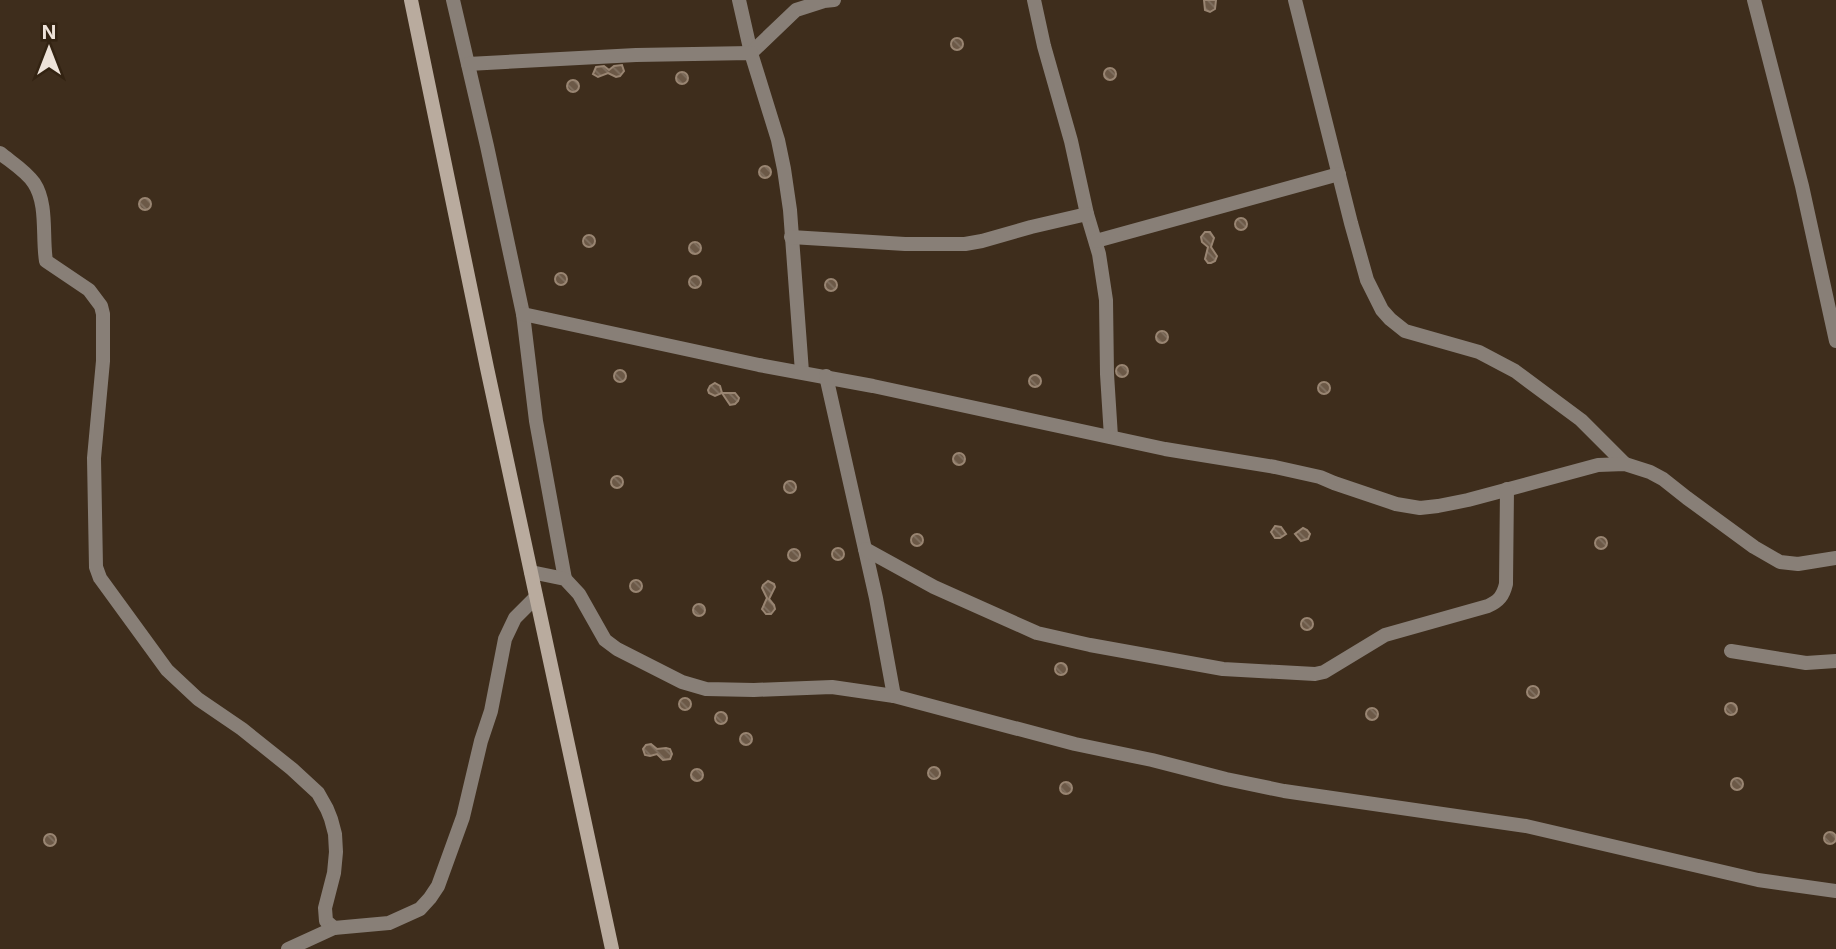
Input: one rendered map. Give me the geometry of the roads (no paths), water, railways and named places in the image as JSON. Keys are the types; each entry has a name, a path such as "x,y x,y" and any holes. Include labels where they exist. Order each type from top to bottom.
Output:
{"street":[{"path":"411,0 612,949"},
{"path":"453,0 523,314 534,409 565,579 579,594 605,640 631,657 682,682 706,688 734,691 832,687 894,696 1075,744 1284,792 1525,826 1758,880 1836,891"},
{"path":"740,0 751,53 778,140 790,209 802,372"},
{"path":"468,64 636,55 751,53 796,10 827,0"},
{"path":"1034,0 1104,279 1111,437"},
{"path":"1295,0 1367,281 1382,310 1405,331 1479,352 1515,371 1581,419 1625,464"},
{"path":"1754,0 1802,186 1836,341"},
{"path":"0,153 28,176 39,192 44,212 46,261 89,290 102,309 103,361 94,458 96,567 100,578 167,670 198,699 242,729 318,793 327,808 335,834 334,873 325,908 326,921 334,928"},
{"path":"1096,241 1339,174"},
{"path":"792,237 905,244 965,244 982,242 1087,214"},
{"path":"523,314 1165,449 1275,467 1320,477 1396,504 1420,508 1438,506 1598,465 1625,464 1663,479 1754,547 1780,562 1798,564 1836,558"},
{"path":"825,376 865,549 894,696"},
{"path":"865,549 934,587 1037,633 1223,670 1315,674 1324,672 1385,635 1498,601 1506,584 1507,489"},
{"path":"531,572 565,579"},
{"path":"288,949 334,928 389,923 420,909 430,898 438,886 463,817 491,711 505,639 514,618 536,597"},
{"path":"1731,652 1806,663 1836,661"}]}
